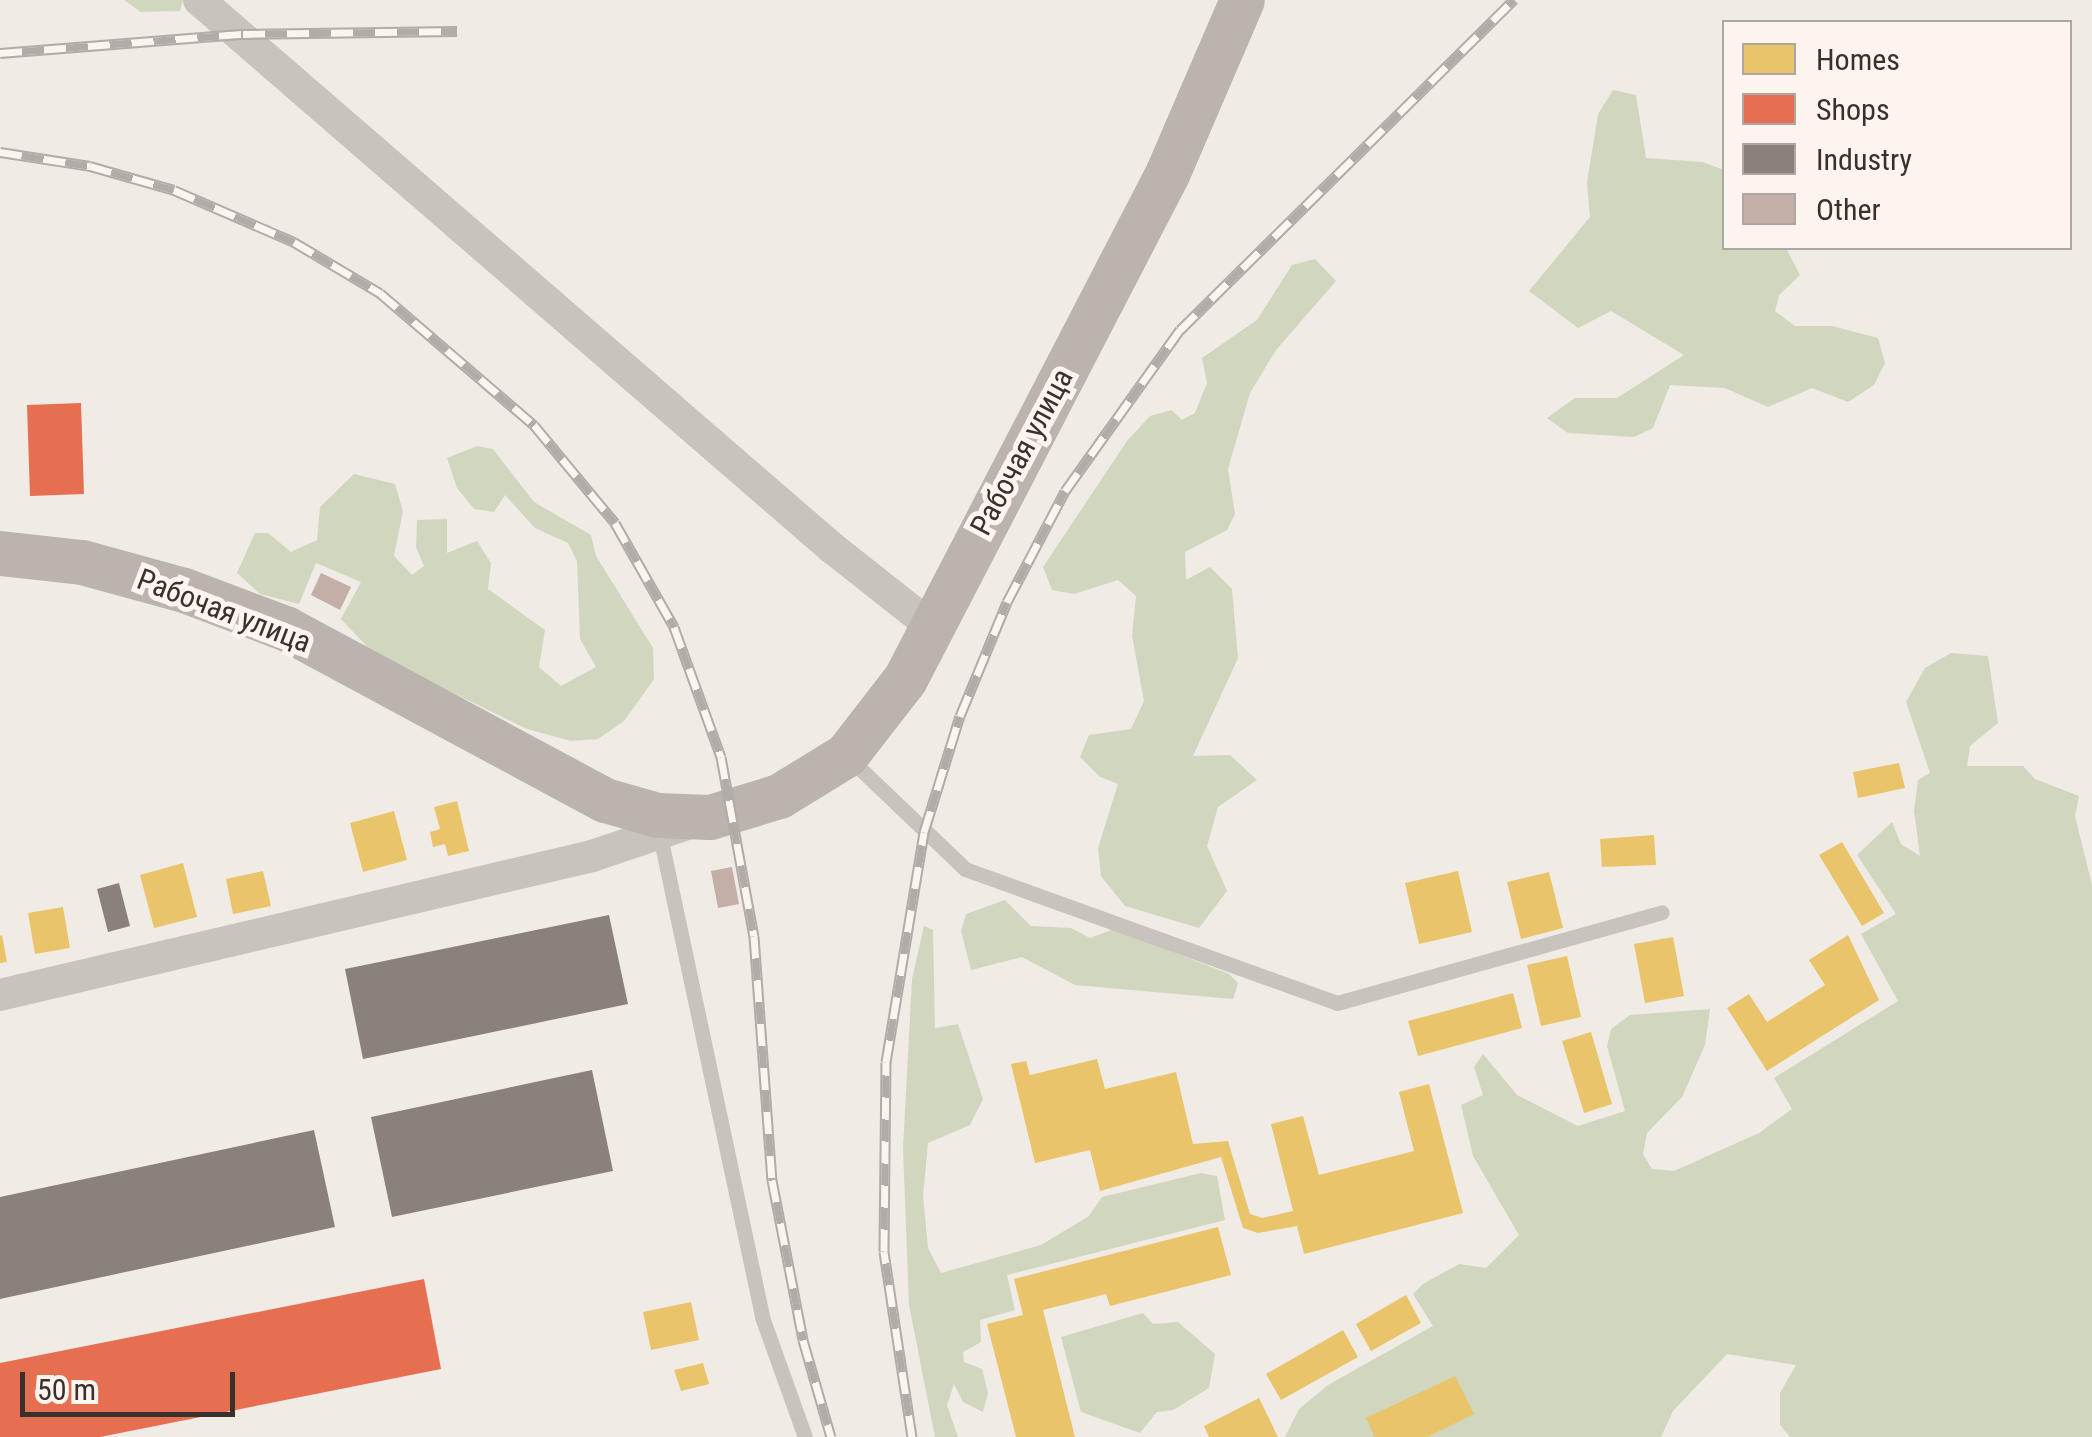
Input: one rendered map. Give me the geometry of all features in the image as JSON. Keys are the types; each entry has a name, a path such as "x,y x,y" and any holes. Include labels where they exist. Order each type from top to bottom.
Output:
{"street":[{"path":"199,0 831,548 931,626"},
{"name":"Рабочая улица","path":"0,995 592,856 792,790 846,755 877,723 931,626 1167,174 1242,0"},
{"name":"Рабочая улица","path":"0,553 82,562 184,590 287,629 604,800 656,815 710,817"}],"lane":[{"path":"846,755 965,870 1337,1003 1662,912"},
{"path":"659,832 762,1317 805,1437"}],"green space":[{"path":"124,0 183,0 180,11 141,12"},
{"path":"1613,90 1636,95 1646,158 1703,162 1722,169 1722,250 1787,250 1800,275 1779,295 1775,311 1795,326 1832,326 1878,338 1885,363 1874,385 1848,402 1812,388 1768,407 1725,388 1670,385 1653,428 1634,437 1568,433 1547,418 1575,398 1617,398 1684,355 1611,311 1578,328 1529,291 1590,217 1587,182 1598,114"},
{"path":"1315,259 1336,281 1276,350 1250,393 1228,469 1235,514 1227,530 1185,552 1186,580 1210,567 1232,589 1238,658 1193,756 1230,755 1257,780 1218,807 1207,846 1227,891 1199,928 1125,906 1101,876 1098,848 1118,784 1100,777 1080,757 1089,735 1131,729 1144,701 1132,636 1136,596 1118,580 1074,594 1052,590 1043,567 1127,441 1150,416 1172,410 1182,420 1195,413 1207,383 1202,358 1257,320 1292,265"},
{"path":"477,446 493,449 534,502 591,535 596,556 653,648 654,679 624,721 598,739 571,741 527,729 374,654 341,619 361,582 316,563 299,604 260,594 237,573 255,533 268,533 291,552 317,540 320,507 354,474 395,484 403,511 394,556 412,575 424,566 416,547 417,520 447,519 447,553 477,541 491,563 488,589 545,630 539,667 561,686 596,667 580,639 577,561 568,543 535,528 505,495 494,512 474,509 457,488 447,458"},
{"path":"1951,653 1988,656 1998,723 1970,746 1967,766 2023,766 2035,779 2079,796 2075,816 2092,885 2092,1437 1790,1437 1780,1425 1780,1393 1796,1365 1727,1354 1673,1411 1661,1437 1285,1437 1299,1409 1328,1385 1433,1326 1413,1294 1423,1284 1459,1264 1486,1268 1519,1235 1473,1156 1461,1105 1483,1095 1474,1067 1483,1054 1517,1095 1578,1126 1625,1111 1607,1046 1611,1029 1630,1015 1710,1009 1705,1045 1682,1097 1647,1133 1643,1154 1652,1169 1674,1171 1759,1133 1792,1109 1774,1078 1898,1001 1861,934 1896,914 1857,855 1892,822 1901,844 1920,856 1914,811 1918,780 1930,773 1906,702 1925,668"},
{"path":"1005,900 1031,926 1071,928 1090,938 1114,929 1229,974 1238,983 1233,999 1075,985 1022,957 971,970 961,931 966,914"},
{"path":"924,926 933,930 935,1028 958,1024 983,1099 970,1125 928,1143 923,1196 928,1248 941,1273 1041,1245 1089,1216 1102,1197 1201,1173 1217,1176 1225,1220 1007,1275 1015,1310 980,1320 981,1342 963,1352 964,1362 982,1369 988,1393 983,1412 963,1402 954,1384 947,1405 958,1437 935,1437 909,1305 903,1149 912,979"},
{"path":"1143,1313 1153,1324 1178,1322 1215,1354 1209,1388 1173,1410 1157,1412 1140,1433 1081,1412 1061,1337"}],"building: Homes":[{"path":"1899,763 1905,788 1858,798 1853,772"},
{"path":"457,801 469,851 448,856 445,844 433,847 430,832 440,829 434,807"},
{"path":"394,811 407,860 363,872 350,823"},
{"path":"1654,835 1656,865 1602,867 1600,839"},
{"path":"1842,842 1884,913 1862,926 1819,855"},
{"path":"183,863 197,917 154,928 140,875"},
{"path":"263,871 271,906 233,914 226,879"},
{"path":"1458,871 1472,932 1419,944 1405,883"},
{"path":"1549,872 1563,928 1521,939 1507,882"},
{"path":"63,907 70,948 35,954 28,913"},
{"path":"1848,935 1879,1000 1767,1071 1727,1008 1749,994 1767,1022 1825,985 1809,960"},
{"path":"0,936 7,962 0,963"},
{"path":"1673,937 1684,996 1645,1003 1634,944"},
{"path":"1567,956 1581,1017 1541,1026 1527,965"},
{"path":"1513,993 1522,1028 1418,1056 1408,1021"},
{"path":"1591,1032 1612,1104 1584,1113 1562,1041"},
{"path":"1097,1059 1105,1089 1176,1072 1193,1144 1228,1141 1250,1214 1262,1218 1293,1211 1271,1124 1303,1116 1319,1175 1414,1151 1399,1092 1429,1084 1463,1213 1304,1254 1297,1226 1258,1233 1243,1228 1221,1157 1100,1191 1090,1150 1035,1163 1011,1064 1026,1061 1030,1075"},
{"path":"1218,1227 1231,1275 1110,1306 1106,1294 1043,1310 1075,1437 1016,1437 987,1324 1023,1315 1014,1279"},
{"path":"1406,1295 1421,1323 1371,1351 1356,1324"},
{"path":"691,1302 699,1340 651,1350 643,1312"},
{"path":"1343,1330 1358,1357 1281,1400 1266,1374"},
{"path":"703,1363 709,1384 681,1391 674,1370"},
{"path":"1455,1376 1474,1414 1427,1437 1375,1437 1366,1418"},
{"path":"1259,1398 1278,1437 1209,1437 1204,1426"}],"building: Shops":[{"path":"81,403 84,494 30,496 27,405"},
{"path":"424,1279 441,1369 100,1437 0,1437 0,1363"}],"building: Industry":[{"path":"119,883 130,926 108,932 97,889"},
{"path":"609,915 628,1004 363,1059 345,969"},
{"path":"592,1070 613,1171 392,1217 371,1117"},
{"path":"314,1130 335,1227 0,1299 0,1197"}],"building: Other":[{"path":"321,573 351,587 340,610 311,595"},
{"path":"732,867 739,904 718,908 711,871"}],"railway":[{"path":"912,1437 884,1251 886,1062 924,832 960,716 1007,602 1065,491 1180,330 1514,0"},
{"path":"0,53 243,34 457,31"},
{"path":"0,152 90,166 174,190 294,242 380,293 534,425 615,523 674,627 721,757 754,936 772,1180 803,1340 831,1437"}]}
